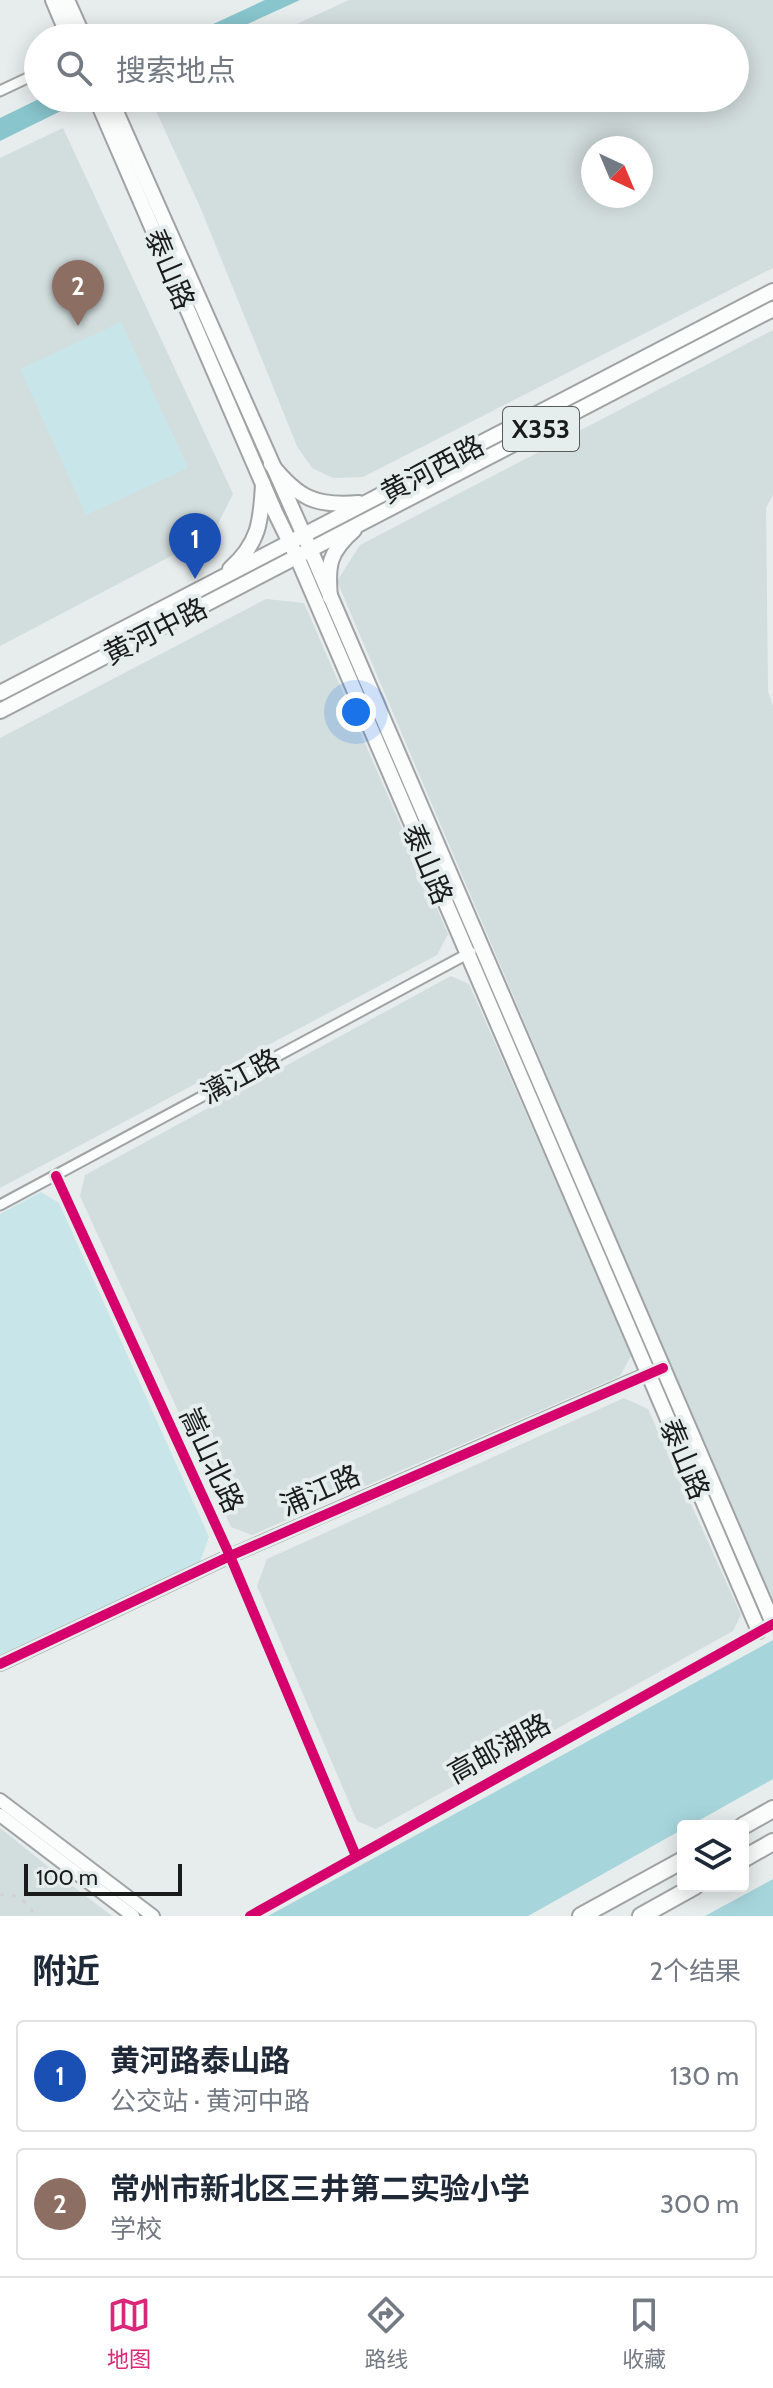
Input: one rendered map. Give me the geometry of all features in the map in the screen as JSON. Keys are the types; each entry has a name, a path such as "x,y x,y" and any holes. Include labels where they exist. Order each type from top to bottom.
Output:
{"highway":[{"path":"749,1823 773,1809"},
{"path":"749,1856 773,1842"},
{"path":"581,1916 677,1863"},
{"path":"641,1916 684,1892"}],"main road":[{"path":"53,0 63,24"},
{"path":"67,0 78,24"},
{"name":"泰山路","path":"107,112 271,464 300,546 466,953 648,1373 768,1626"},
{"name":"泰山路","path":"112,112 263,484 330,597 663,1368 768,1626"},
{"name":"黄河西路","path":"300,546 367,502 773,291"},
{"name":"黄河西路","path":"300,546 367,519 773,309"},
{"path":"271,464 288,485 304,497 335,505 367,502"},
{"path":"218,580 255,541 261,518 263,484"},
{"path":"330,597 328,569 335,552 367,519"},
{"name":"黄河中路","path":"0,693 218,580 300,546"},
{"name":"黄河中路","path":"0,711 300,546"}],"street":[{"path":"0,91 24,80"},
{"name":"漓江路","path":"0,1205 466,953 481,948"},
{"name":"嵩山北路","path":"56,1176 230,1556 356,1856"},
{"name":"浦江路","path":"0,1664 230,1556 663,1368"},
{"name":"高邮湖路","path":"250,1916 768,1626"},
{"path":"0,1800 153,1916"},
{"path":"0,1815 133,1916"}],"shaded area":[{"path":"265,0 300,0 248,24 213,24"},
{"path":"349,0 773,0 773,268 363,477 333,478 312,468 297,446 201,209 156,112 749,112 749,24 297,24"},
{"path":"24,106 24,112 59,112 0,141 0,118"},
{"path":"63,128 233,494 213,534 0,646 0,158"},
{"path":"121,322 188,468 86,515 20,369"},
{"path":"773,330 773,495 766,508 768,691 773,706 773,1607 337,581 360,545"},
{"path":"266,599 304,603 448,934 437,955 0,1188 0,738"},
{"path":"451,976 469,984 632,1354 620,1376 252,1535 231,1527 80,1196 85,1175"},
{"path":"41,1192 59,1203 209,1537 200,1562 0,1655 0,1214"},
{"path":"624,1398 648,1409 741,1615 733,1631 376,1829 357,1821 257,1586 267,1559"},
{"path":"773,1640 773,1779 700,1820 677,1820 677,1832 528,1916 268,1916"},
{"path":"0,1828 66,1881 112,1916 0,1916"},
{"path":"773,1879 773,1916 705,1916"}],"railway":[{"path":"0,1895 21,1899 35,1916"}],"cycle path":[{"path":"56,1176 230,1556 356,1856"},
{"path":"0,1664 230,1556 663,1368"},
{"path":"250,1916 773,1624"}],"place":[{"name":"常州市新北区三井第二实验小学","path":"78,326"},
{"name":"黄河路泰山路","path":"195,579"}]}
